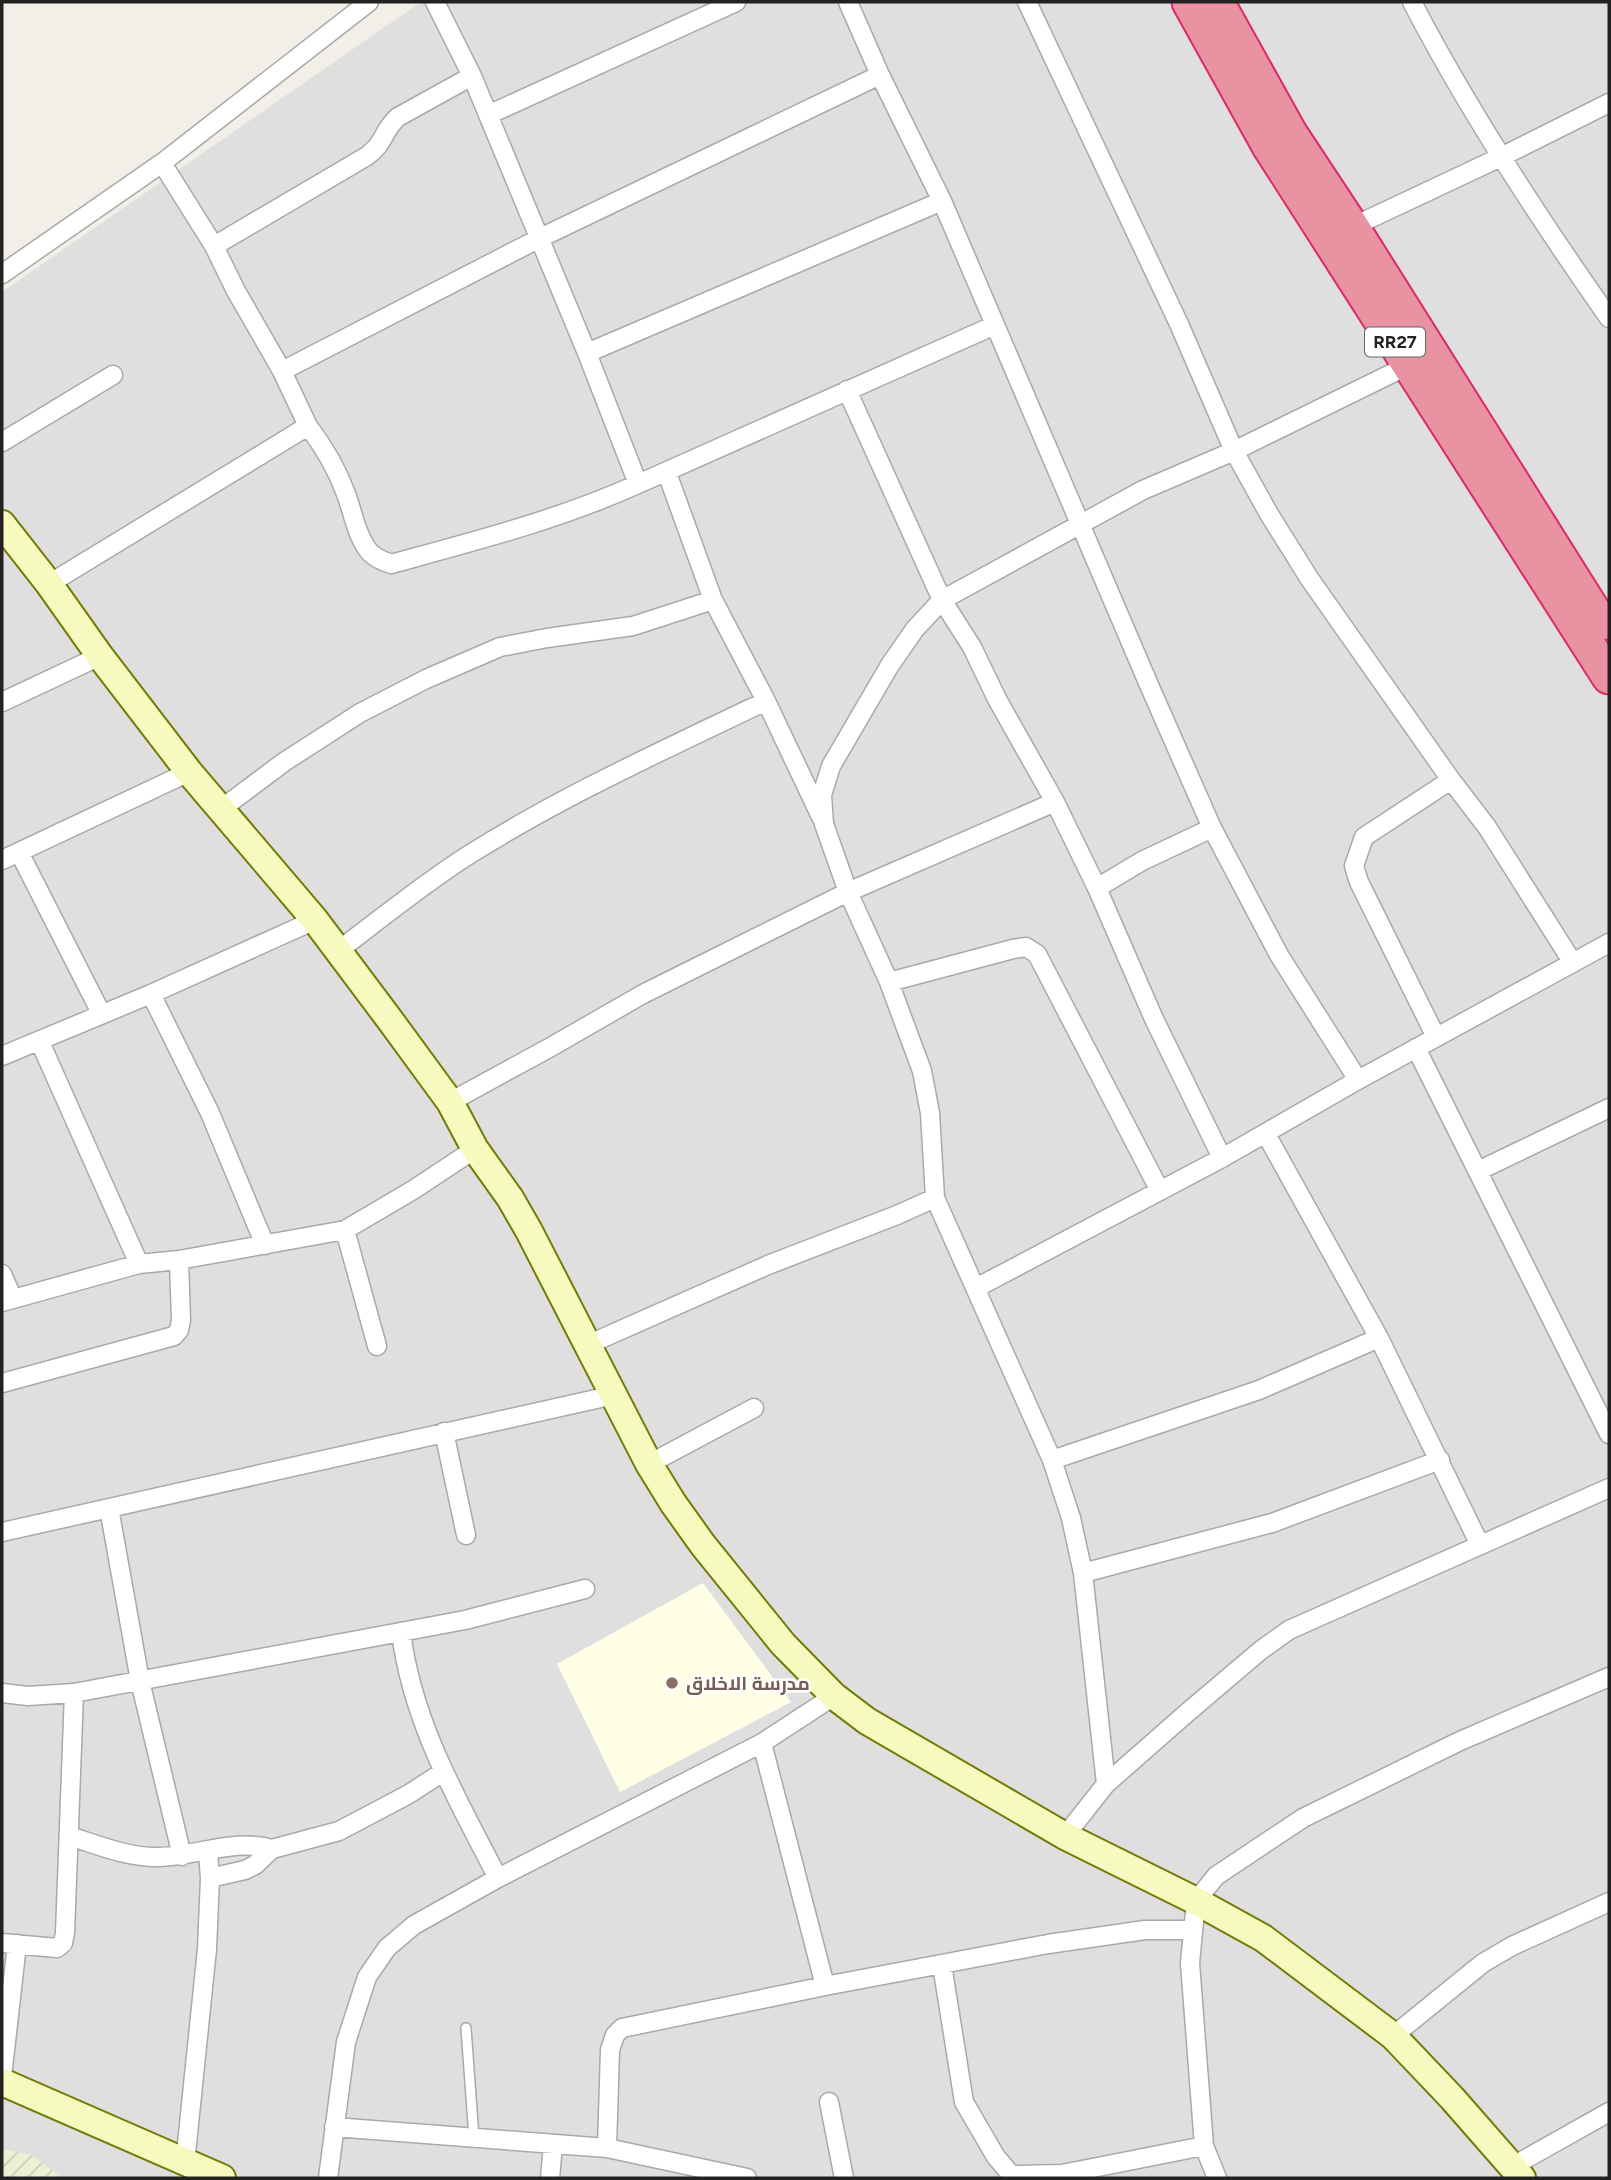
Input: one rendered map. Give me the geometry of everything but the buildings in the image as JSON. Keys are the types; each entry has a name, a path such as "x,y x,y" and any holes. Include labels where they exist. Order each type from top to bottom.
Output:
{"highway":[{"name":"RR27","path":"1189,2 1269,146 1421,359 1609,637"},
{"name":"RR27","path":"1217,2 1290,134 1352,227 1421,359 1609,677"}],"street":[{"path":"2,274 162,163 369,2"},
{"path":"435,2 472,76 587,353 638,484"},
{"path":"488,115 736,2"},
{"path":"848,2 880,75 942,201 1212,828 1279,955 1358,1080"},
{"path":"1027,2 1179,324 1234,451 1269,514 1309,578 1487,827 1573,963"},
{"path":"1412,2 1452,77 1568,259 1609,318"},
{"path":"282,371 538,239 880,75"},
{"path":"214,246 367,156 380,146 388,125 398,117 472,76"},
{"path":"1352,227 1609,103"},
{"path":"162,163 214,246 236,291 282,371 308,426 328,456 367,549 374,557 391,564 518,530 592,505 995,326"},
{"path":"587,353 942,201"},
{"path":"824,824 822,795 831,766 890,665 915,629 942,600 1143,490 1234,451 1421,359"},
{"path":"2,442 113,375"},
{"path":"847,390 942,600 972,647 997,699 1055,802 1097,888 1154,1019 1222,1158"},
{"path":"49,584 308,426"},
{"path":"667,473 713,600 766,701 824,824 848,891 889,982 922,1071 930,1113 935,1198 1052,1460 1071,1518 1083,1573 1107,1784"},
{"path":"2,524 189,772 315,920 450,1102 475,1149 510,1198 649,1464 673,1503 703,1545 783,1644 834,1696 867,1721 1065,1836 1196,1901 1263,1938 1393,2036 1518,2172 1609,2112"},
{"path":"220,810 284,762 360,713 426,679 500,647 633,626 713,600"},
{"path":"2,702 100,656"},
{"path":"338,951 465,857 538,813 766,701"},
{"path":"2,860 189,772"},
{"path":"1436,1037 1359,882 1354,866 1364,837 1451,780"},
{"path":"450,1102 643,993 848,891 1055,802"},
{"path":"1097,888 1142,861 1212,828"},
{"path":"19,852 101,1013"},
{"path":"2,1056 151,994 315,920"},
{"path":"976,1288 1222,1158 1358,1080 1609,943"},
{"path":"889,982 1013,949 1026,947 1037,954 1160,1191"},
{"path":"151,994 210,1113 265,1245"},
{"path":"40,1042 139,1264"},
{"path":"1416,1048 1609,1434"},
{"path":"1478,1171 1609,1109"},
{"path":"1266,1134 1379,1338 1480,1545"},
{"path":"2,1274 7,1301 139,1264 179,1260 345,1230 475,1149"},
{"path":"587,1345 768,1265 935,1198"},
{"path":"345,1230 377,1346"},
{"path":"2,1383 174,1336 179,1330 181,1320 179,1260"},
{"path":"1052,1460 1259,1391 1379,1338"},
{"path":"2,1532 156,1495 614,1395"},
{"path":"649,1464 754,1408"},
{"path":"444,1433 466,1535"},
{"path":"1083,1573 1272,1524 1440,1460"},
{"path":"1065,1836 1107,1784 1261,1650 1289,1630 1609,1488"},
{"path":"109,1508 140,1681 182,1856"},
{"path":"2,1693 36,1696 74,1693 465,1620 585,1588"},
{"path":"401,1632 418,1707 430,1745 498,1878"},
{"path":"1217,2178 1204,2146 1190,1963 1196,1901 1216,1876 1303,1818 1460,1741 1609,1677"},
{"path":"74,1693 65,1933 63,1943 57,1948 9,1944 2,2079 204,2172 210,1878 208,1852"},
{"path":"328,2178 346,2042 367,1977 387,1948 414,1925 498,1878 762,1743 834,1696"},
{"path":"762,1743 825,1986"},
{"path":"210,1878 245,1870 255,1865 272,1849 339,1831 409,1794 443,1772"},
{"path":"69,1836 134,1855 156,1858 255,1844 272,1849"},
{"path":"1393,2036 1483,1963 1523,1940 1609,1902"},
{"path":"607,2148 610,2050 615,2035 622,2028 1048,1944 1131,1932 1192,1930"},
{"path":"942,1965 964,2102 996,2157 1013,2176 1061,2176 1204,2146"},
{"path":"829,2102 844,2178"},
{"path":"334,2127 607,2148 681,2172 747,2178"},
{"path":"550,2178 553,2145"}],"lane":[{"path":"466,2028 474,2138"}],"shaded area":[{"path":"421,2 1609,2 1609,2178 2,2178 2,292"},
{"name":"مدرسة الاخلاق","path":"703,1583 791,1702 620,1792 557,1664"},
{"path":"2,2149 32,2155 59,2178 2,2178"}],"place":[{"name":"مدرسة الاخلاق","path":"672,1683"}]}
